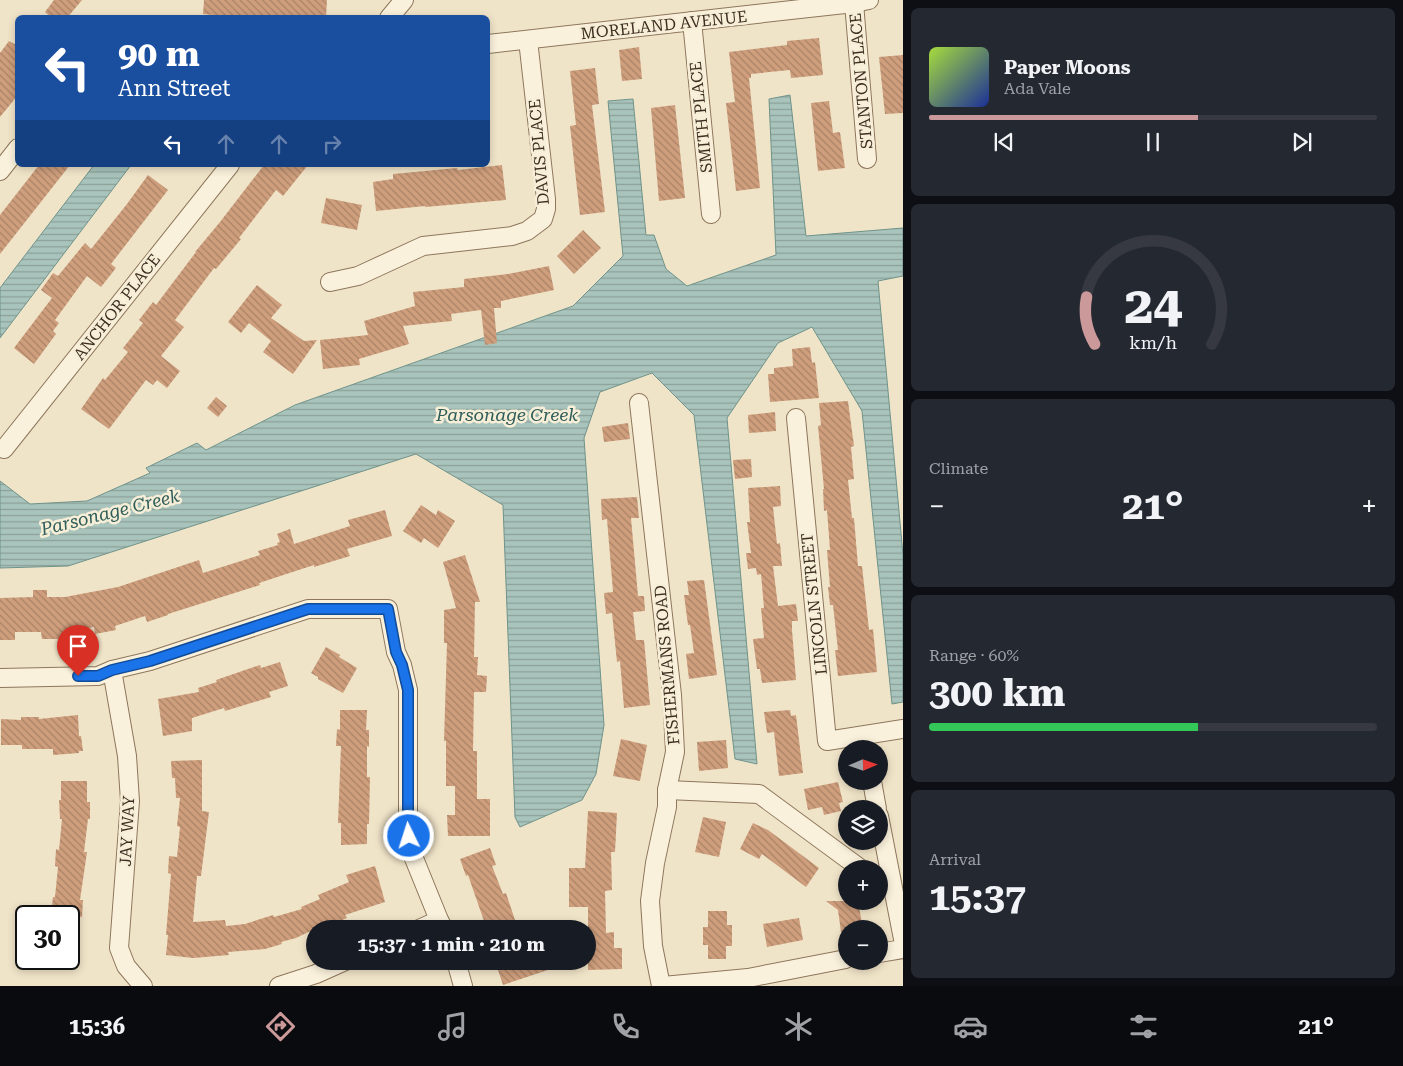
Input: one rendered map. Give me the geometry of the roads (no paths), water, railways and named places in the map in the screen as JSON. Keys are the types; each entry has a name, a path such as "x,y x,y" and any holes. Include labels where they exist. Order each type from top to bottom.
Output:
{"street":[{"path":"392,15 404,0"},
{"name":"MORELAND AVENUE","path":"490,44 862,2"},
{"name":"STANTON PLACE","path":"862,2 867,159"},
{"name":"SMITH PLACE","path":"692,21 711,214"},
{"name":"DAVIS PLACE","path":"330,282 358,276 423,246 512,236 527,231 542,219 546,209 546,199 528,40"},
{"path":"0,171 15,152"},
{"name":"ANCHOR PLACE","path":"4,449 228,167"},
{"name":"FISHERMANS ROAD","path":"639,403 672,695 675,752 667,790 667,807 655,863 650,902 653,946 662,986"},
{"name":"LINCOLN STREET","path":"796,418 827,741 838,741"},
{"path":"0,678 98,676 112,670 150,661 308,609 388,609 396,652 402,665 408,690 408,820 411,851 440,920"},
{"name":"JAY WAY","path":"112,670 128,756 130,801 119,948 126,966 143,986"},
{"path":"870,740 903,728"},
{"path":"667,790 759,794 849,860"},
{"path":"886,850 903,939"},
{"path":"888,888 894,892"},
{"path":"888,951 903,948"},
{"path":"662,986 748,978 838,961"},
{"path":"279,986 325,970"},
{"path":"459,970 463,986"}],"water":[{"name":"Parsonage Creek","path":"790,95 806,236 903,228 903,276 878,281 903,555 903,702 892,704 862,411 812,327 778,343 727,418 757,764 735,759 694,415 652,373 600,392 584,438 604,725 596,774 582,800 520,827 515,817 503,505 416,454 68,566 0,568 0,481 30,504 87,501 150,473 146,468 197,443 206,450 295,405 573,306 623,256 608,101 633,99 646,235 654,235 666,269 687,286 776,255 769,99"},
{"path":"92,167 129,167 0,338 0,288"}]}
